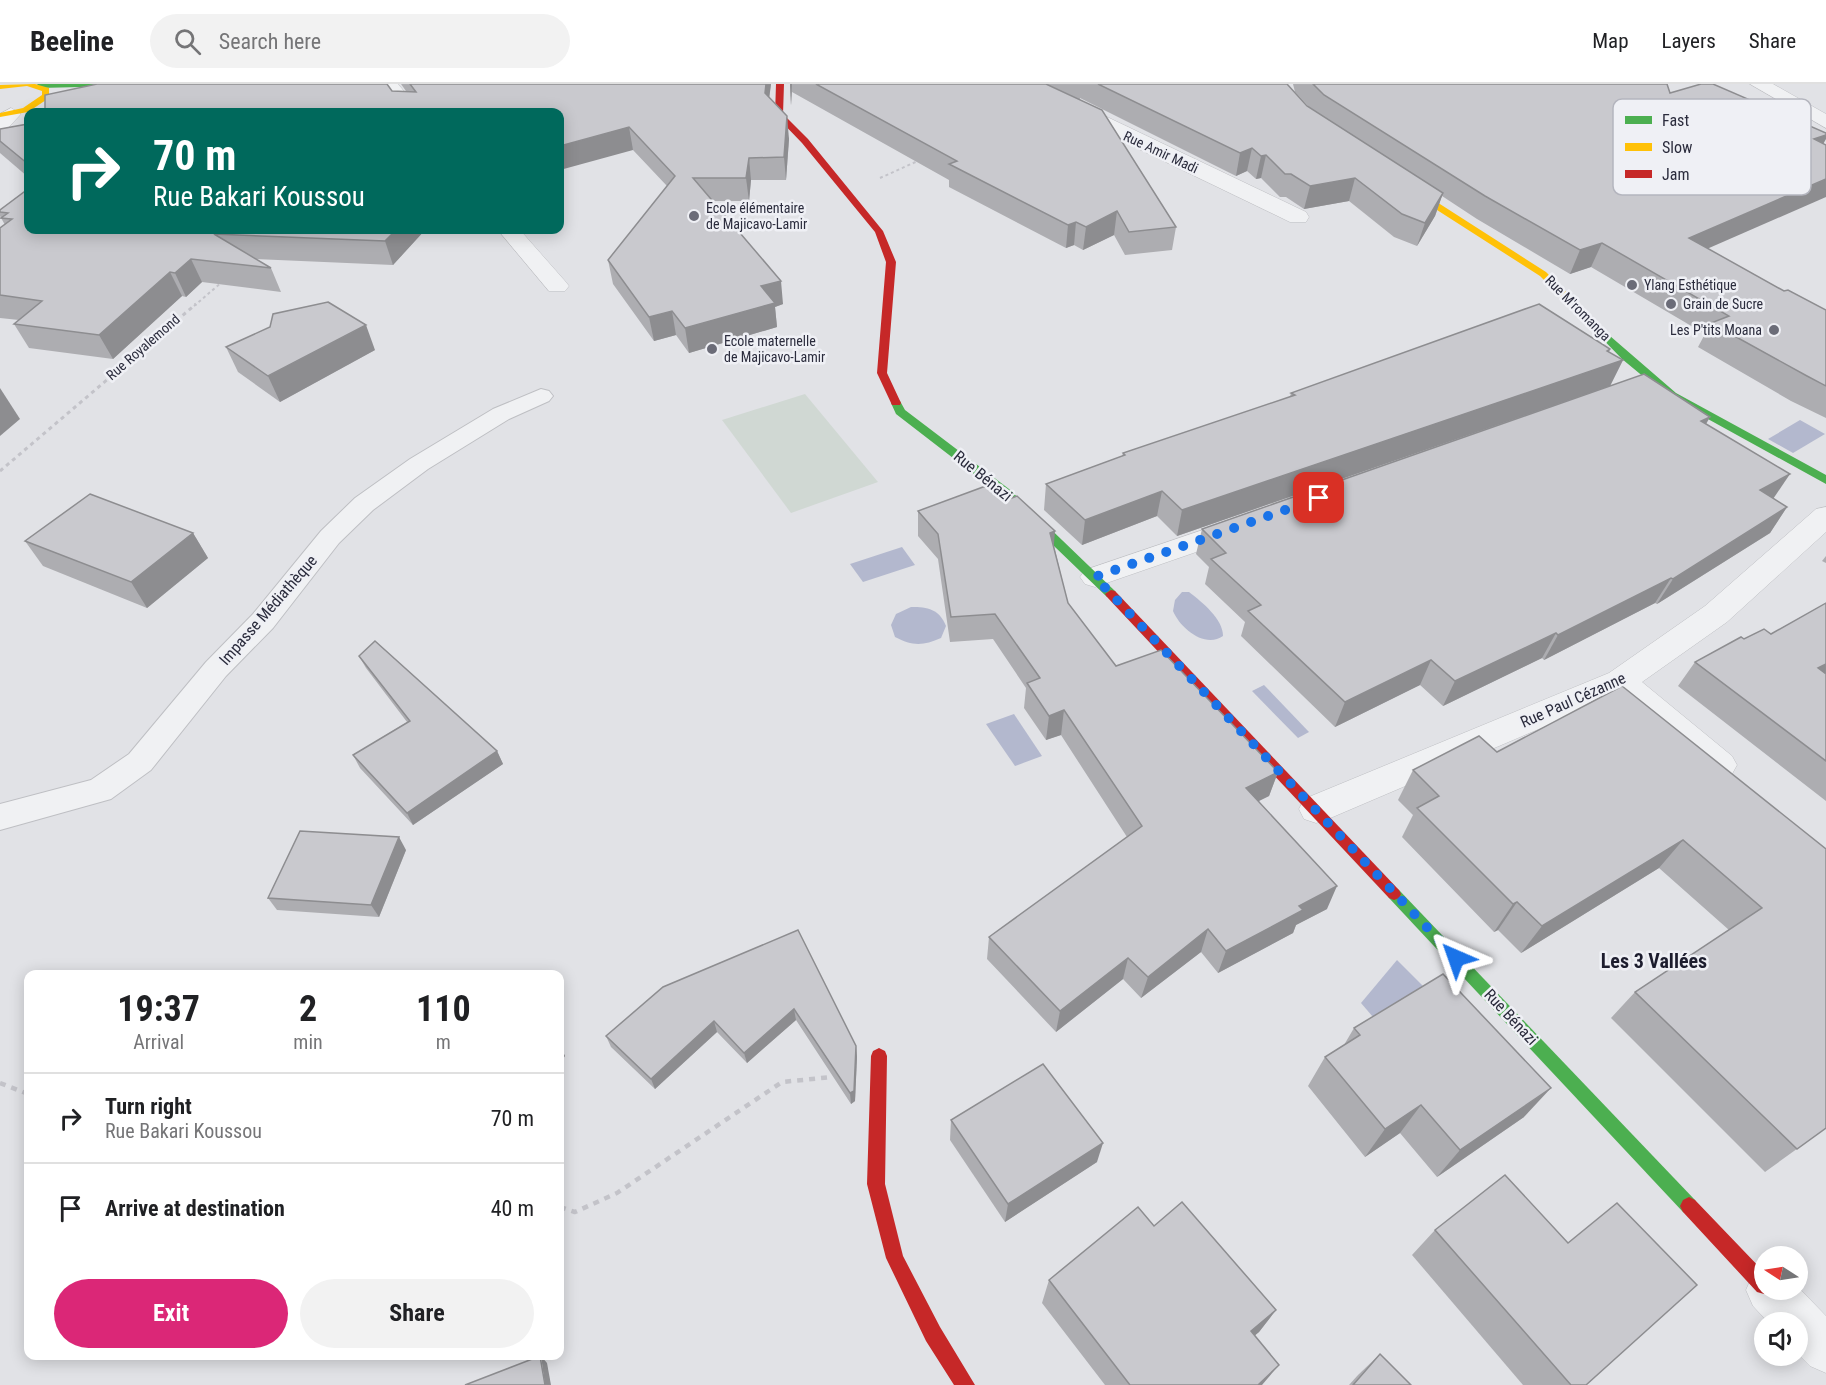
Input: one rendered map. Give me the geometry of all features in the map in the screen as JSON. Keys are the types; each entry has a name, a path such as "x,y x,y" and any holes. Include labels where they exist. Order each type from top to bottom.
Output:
{"street":[{"path":"43,91 123,84"},
{"path":"0,87 43,91 135,84"},
{"path":"388,84 408,108"},
{"name":"Rue Bénazi","path":"780,84 779,115 805,141 879,231 891,262 882,373 900,412 1005,492 1095,577 1754,1274"},
{"name":"Rue Amir Madi","path":"1025,84 1042,95 1298,217"},
{"path":"1759,84 1785,99"},
{"path":"29,108 34,106 43,91"},
{"path":"4,118 24,110"},
{"path":"1811,113 1826,122"},
{"name":"Rue M'romanga","path":"1390,176 1543,273 1626,357 1642,385 1672,395 1826,480"},
{"path":"512,234 557,286"},
{"name":"Rue Paul Cézanne","path":"1316,809 1620,681 1716,614 1826,516"},
{"path":"1095,577 1263,518"},
{"path":"1620,681 1745,786"},
{"path":"879,1056 876,1184 895,1258 933,1334 965,1385"},
{"path":"1778,1300 1826,1350"}],"lane":[{"name":"Impasse Médiathèque","path":"0,817 100,790 140,762 216,669 263,621 330,537 364,504 419,464 501,414 541,396"}],"path":[{"path":"903,168 923,159"},
{"name":"Rue Royalemond","path":"0,471 203,296 231,275"},
{"path":"564,1208 574,1212 617,1193 783,1082 839,1076 879,1056"},
{"path":"0,1083 24,1092"}],"shaded area":[{"path":"805,394 878,482 791,513 722,420"}],"water":[{"path":"1800,420 1825,434 1793,453 1768,439"},
{"path":"902,547 915,565 863,582 850,564"},
{"path":"1182,592 1189,592 1211,611 1220,623 1223,636 1209,640 1201,638 1181,624 1173,611 1175,600"},
{"path":"911,607 932,610 940,616 946,626 941,638 918,644 895,637 891,625 896,614"},
{"path":"1264,685 1309,732 1298,738 1252,691"},
{"path":"1014,714 1042,756 1015,766 986,724"},
{"path":"1397,960 1440,1003 1379,1024 1361,1003"}],"building":[{"path":"97,84 387,84 392,91 416,92 410,84 766,84 765,93 787,116 784,157 749,158 746,178 693,178 781,281 761,286 775,303 685,328 672,311 649,317 608,260 675,176 629,127 564,145 564,108 45,108 45,95"},
{"path":"816,84 1046,84 1102,110 1176,227 1129,232 1117,211 1086,227 1076,222 1068,225 949,164 957,161"},
{"path":"1098,84 1287,84 1307,106 1443,193 1425,223 1402,214 1355,178 1310,186 1291,174 1285,174 1266,155 1261,156 1252,148 1240,153"},
{"path":"1313,84 1667,84 1670,93 1701,84 1713,84 1748,99 1613,99 1613,195 1789,195 1689,238 1784,291 1788,290 1826,310 1826,386 1711,323 1729,316 1602,243 1580,250 1485,196 1324,95"},
{"path":"24,125 24,161 0,141 0,129"},
{"path":"1811,126 1826,133 1814,139 1826,145 1826,179 1811,185"},
{"path":"24,192 24,234 214,234 271,268 191,259 175,273 170,272 99,335 14,324 42,301 0,295 0,228 12,219 1,218 8,213 0,212"},
{"path":"214,234 392,234 385,241"},
{"path":"328,302 366,325 268,376 226,347 270,327 273,314"},
{"path":"1539,304 1610,349 1607,351 1623,360 1182,510 1162,491 1085,520 1046,484 1125,455 1123,453 1295,395 1291,393"},
{"path":"1644,374 1710,417 1701,421 1790,474 1760,490 1787,507 1673,579 1558,635 1556,633 1455,681 1431,660 1345,702 1248,611 1261,605 1211,559 1226,553 1202,529"},
{"path":"994,483 1009,499 1017,496 1055,531 1050,533 1068,603 1116,666 1161,650 1278,772 1246,788 1337,886 1299,906 1303,910 1226,951 1208,929 1148,977 1128,958 1060,1011 989,937 1142,826 1064,710 1049,716 1027,683 1040,678 995,614 951,617 938,534 918,511"},
{"path":"90,494 193,533 131,582 25,541"},
{"path":"1826,603 1826,664 1818,668 1826,674 1826,761 1695,662 1741,637 1744,639 1764,629 1771,634"},
{"path":"375,641 497,751 407,813 353,755 410,721 359,656"},
{"path":"1622,686 1826,849 1826,1128 1797,1149 1635,992 1762,908 1683,840 1542,926 1517,902 1513,904 1417,808 1439,796 1413,770 1479,736 1497,752"},
{"path":"300,831 399,837 371,905 268,898"},
{"path":"798,930 856,1046 854,1091 850,1093 794,1009 744,1053 714,1021 651,1079 606,1036 663,987"},
{"path":"1443,974 1551,1088 1460,1150 1421,1105 1385,1129 1325,1057 1360,1035 1354,1028"},
{"path":"1043,1064 1103,1143 1008,1204 951,1120"},
{"path":"1505,1175 1568,1243 1617,1203 1697,1285 1586,1385 1571,1385 1435,1230"},
{"path":"1182,1202 1276,1310 1251,1331 1279,1365 1258,1385 1130,1385 1049,1280 1138,1207 1154,1226"},
{"path":"1380,1354 1411,1385 1353,1385"},
{"path":"530,1360 541,1360 545,1385 465,1385"}],"traffic: fast":[{"path":"39,86 123,84"},
{"path":"1595,326 1626,357 1672,395 1826,480"},
{"path":"896,403 900,412 1005,492 1111,594"},
{"path":"1394,894 1689,1206"}],"traffic: slow":[{"path":"0,87 27,84 46,90 46,96 28,108"},
{"path":"0,115 24,110"},
{"path":"1401,183 1543,274 1595,326"}],"traffic: jam":[{"path":"780,84 779,115 805,141 879,231 891,262 882,373 896,403"},
{"path":"1111,594 1394,894"},
{"path":"879,1056 876,1184 895,1258 933,1334 965,1385"},
{"path":"1689,1206 1754,1274"}],"place":[{"name":"Ecole élémentaire de Majicavo-Lamir","path":"694,216"},
{"name":"Ylang Esthétique","path":"1632,285"},
{"name":"Grain de Sucre","path":"1671,304"},
{"name":"Les P'tits Moana","path":"1774,330"},
{"name":"Ecole maternelle de Majicavo-Lamir","path":"712,349"}],"district":[{"name":"Les 3 Vallées","path":"1654,961"}],"route":[{"path":"1319,498 1095,577 1456,958"}]}
